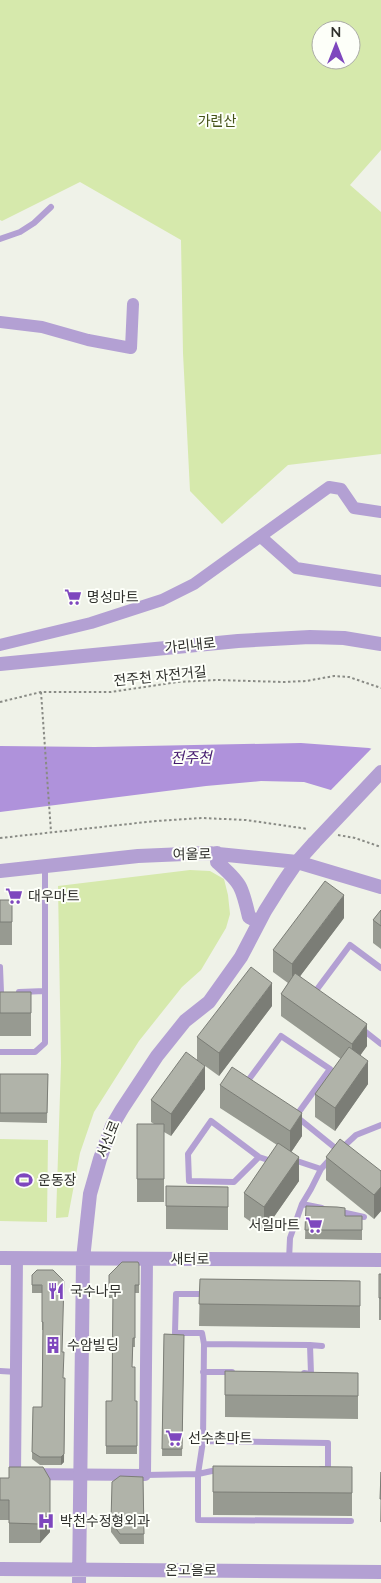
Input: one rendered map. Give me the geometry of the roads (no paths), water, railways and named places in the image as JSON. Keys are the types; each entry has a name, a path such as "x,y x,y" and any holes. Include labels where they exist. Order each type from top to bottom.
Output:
{"street":[{"path":"0,322 42,327 88,340 131,348 133,304"},
{"path":"0,645 91,623 162,600 194,584 329,487 341,489 354,508 381,512"},
{"path":"261,537 296,568 381,581"},
{"name":"가리내로","path":"0,664 310,636 344,638 381,644"},
{"name":"서신로","path":"80,1576 84,1259 90,1194 112,1126 156,1056 185,1021 209,1002 241,957 259,922 297,862 381,772"},
{"path":"217,854 217,862 240,885 244,893 249,917 259,922"},
{"name":"여울로","path":"0,871 138,856 217,854 297,862 381,887"},
{"name":"새터로","path":"0,1258 381,1260"},
{"path":"17,1258 15,1474 81,1475 145,1475 147,1259"},
{"name":"온고을로","path":"0,1569 80,1576 381,1572"}],"lane":[{"path":"0,239 20,232 34,223 51,206"},
{"path":"0,1052 35,1052 45,1043 46,866"},
{"path":"322,998 315,992 350,945 381,968"},
{"path":"0,967 1,992 45,991"},
{"path":"359,1027 381,1044"},
{"path":"256,1087 247,1082 282,1036 330,1069 296,1116"},
{"path":"288,1111 339,1151"},
{"path":"259,1157 234,1182 189,1181 188,1154 211,1121 259,1157 268,1160 277,1159"},
{"path":"290,1260 290,1238 302,1204 312,1189 321,1169 356,1135 381,1125"},
{"path":"287,1158 321,1169"},
{"path":"302,1204 364,1217"},
{"path":"214,1294 176,1294 175,1333 202,1333 204,1344 203,1441 198,1474 198,1520 351,1521"},
{"path":"204,1344 322,1346"},
{"path":"301,1373 310,1374 310,1345"},
{"path":"0,1371 17,1372"},
{"path":"203,1372 242,1373"},
{"path":"203,1441 328,1443 328,1469 309,1469"},
{"path":"145,1475 198,1474 216,1469 225,1469"}],"water":[{"name":"전주천","path":"301,743 369,748 381,752 381,805 304,782 261,781 206,786 0,812 0,746 95,747"}],"place":[{"name":"명성마트","path":"73,597"},
{"name":"대우마트","path":"14,896"},
{"name":"운동장","path":"24,1180"},
{"name":"서일마트","path":"314,1225"},
{"name":"국수나무","path":"56,1291"},
{"name":"수암빌딩","path":"53,1345"},
{"name":"선수촌마트","path":"174,1438"},
{"name":"박천수정형외과","path":"46,1521"}],"park label":[{"name":"가련산","path":"217,121"}]}
